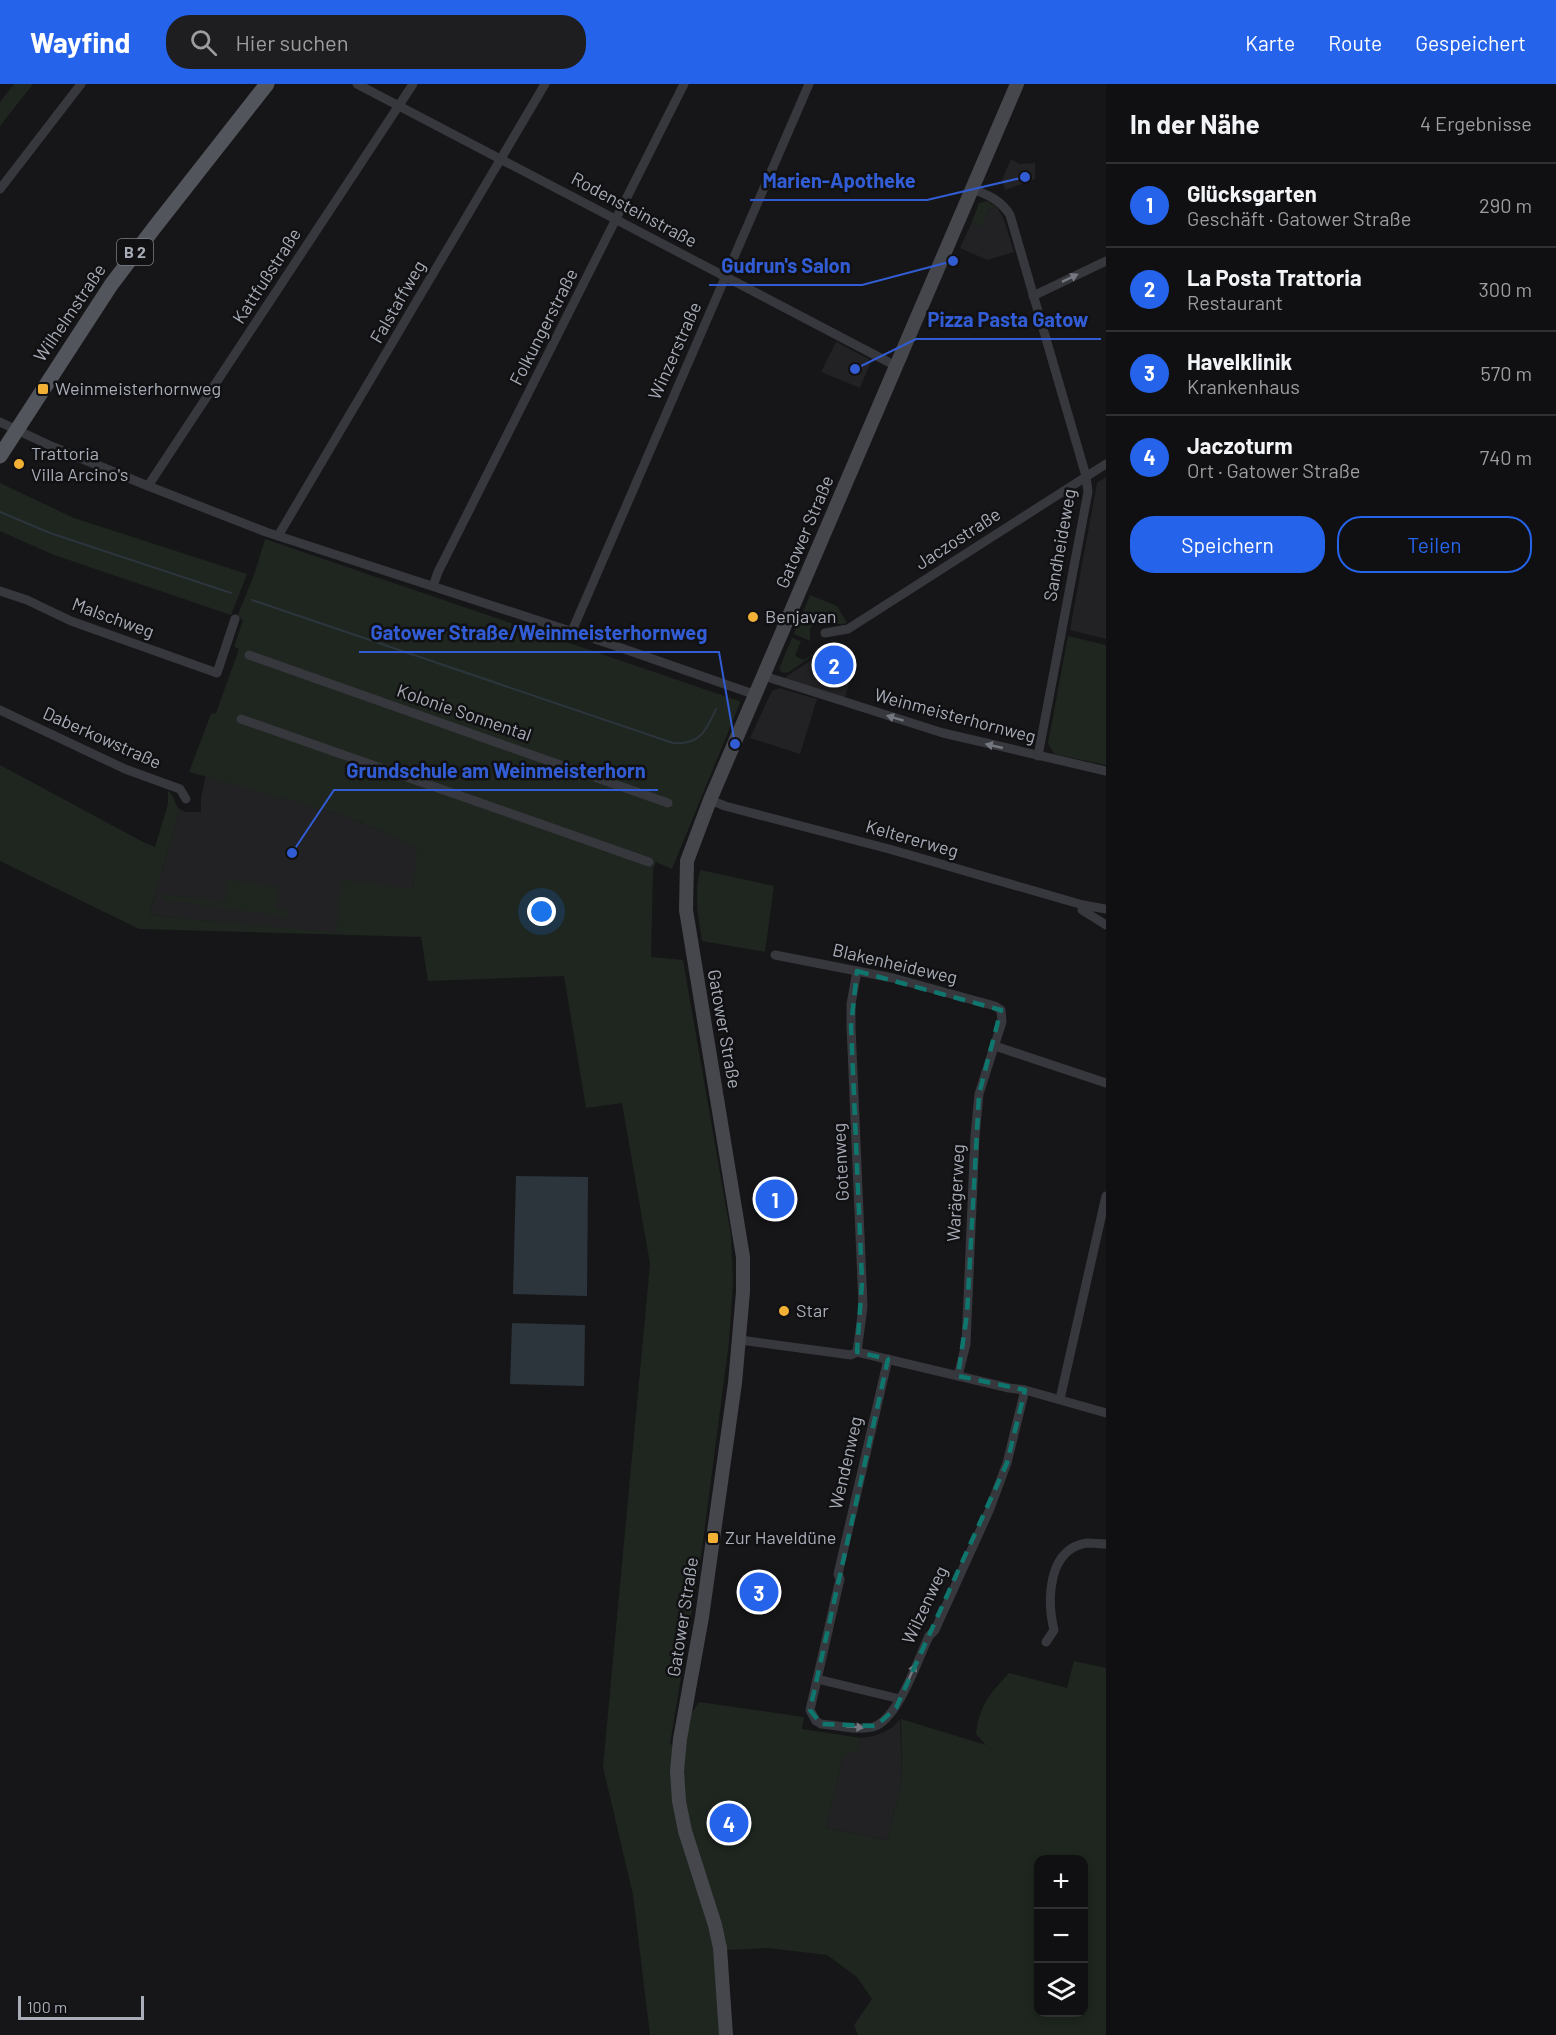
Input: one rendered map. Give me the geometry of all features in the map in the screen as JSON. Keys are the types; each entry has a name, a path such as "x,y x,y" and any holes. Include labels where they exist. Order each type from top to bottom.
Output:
{"main road":[{"name":"Wilhelmstraße","path":"0,456 111,285 267,84"},
{"name":"Gatower Straße","path":"726,2035 720,1948 685,1830 679,1802 677,1754 702,1617 740,1340 743,1257 686,910 687,861 710,800 973,189 1012,86"}],"street":[{"path":"0,189 81,84"},
{"name":"Rodensteinstraße","path":"357,84 896,366"},
{"name":"Kattfußstraße","path":"148,486 413,84"},
{"name":"Falstaffweg","path":"278,536 545,84"},
{"name":"Folkungerstraße","path":"433,586 684,84"},
{"name":"Winzerstraße","path":"572,631 809,84"},
{"name":"Sandheideweg","path":"973,189 995,198 1003,204 1010,215 1086,476 1088,492 1038,756"},
{"path":"1033,296 1106,261"},
{"path":"0,422 148,486 278,536 572,631 756,695"},
{"name":"Jaczostraße","path":"825,633 848,629 1106,464"},
{"name":"Malschweg","path":"0,591 27,600 71,621 217,673 235,619"},
{"name":"Kolonie Sonnental","path":"249,655 668,803"},
{"name":"Weinmeisterhornweg","path":"764,676 943,733 1106,771"},
{"name":"Daberkowstraße","path":"0,710 125,769 180,789 186,799"},
{"path":"241,719 649,862"},
{"name":"Keltererweg","path":"710,800 1083,905 1106,909"},
{"path":"1083,905 1083,910 1106,925"},
{"name":"Blakenheideweg","path":"775,955 893,978 995,1006 1001,1010 1002,1014"},
{"name":"Gotenweg","path":"857,971 851,1004 851,1026 862,1282 857,1352"},
{"name":"Warägerweg","path":"958,1376 966,1344 975,1136 979,1094 1002,1014"},
{"path":"994,1046 1106,1083"},
{"path":"1060,1399 1106,1196"},
{"path":"740,1340 851,1355 857,1352 1025,1389 1106,1413"},
{"name":"Wendenweg","path":"817,1679 840,1579 838,1574 848,1527 888,1359"},
{"name":"Wilzenweg","path":"817,1679 810,1710 816,1721 821,1724 863,1728 876,1726 891,1714 928,1636 934,1630 989,1511 1007,1463 1025,1389"},
{"path":"1046,1642 1054,1630 1049,1596 1056,1569 1068,1553 1079,1546 1106,1544"},
{"path":"817,1679 900,1699"}],"highlighted area":[{"path":"857,971 1001,1010 979,1094 967,1314 958,1376 1025,1390 1007,1463 896,1708 876,1726 821,1724 810,1710 888,1359 857,1352 862,1282 851,1026"}],"shaded area":[{"path":"14,84 33,84 0,126 0,102"},
{"path":"1011,159 1020,164 1035,163 1035,179 1005,190 1002,180"},
{"path":"987,201 997,207 989,209 982,227 972,222 979,203"},
{"path":"997,207 1003,217 1014,252 987,260 960,248 972,222 982,227 989,209"},
{"path":"836,342 869,359 870,364 860,388 821,372"},
{"path":"1106,477 1106,639 1070,630 1097,483"},
{"path":"0,483 74,518 247,574 231,615 54,555 0,531"},
{"path":"265,539 740,703 672,869 656,862 653,869 651,957 683,960 731,1236 733,1281 729,1342 702,1549 670,1744 673,1745 717,1960 720,2035 650,2035 633,1895 603,1767 650,1264 622,1103 586,1108 564,976 428,981 421,937 139,929 0,861 0,765 155,847 168,804 168,791 170,793 180,809 149,915 336,933 342,880 413,889 417,849 343,815 189,772 211,714 216,713 239,649 234,647 243,620 237,617 254,575"},
{"path":"810,595 837,606 847,623 841,624 823,619 810,628 810,641 794,634"},
{"path":"1068,636 1106,645 1106,765 1054,754 1048,743"},
{"path":"792,638 801,641 795,656 803,660 819,651 789,672 783,673 779,669"},
{"path":"832,646 851,675 845,698 783,679"},
{"path":"779,688 817,699 800,754 750,738 772,691"},
{"path":"206,775 343,815 418,849 413,889 336,934 149,915 180,809 185,812 201,812 201,797"},
{"path":"700,870 774,886 765,952 702,941 697,897"},
{"path":"228,880 279,887 276,909 290,911 289,917 162,900 163,894 225,902"},
{"path":"516,1176 588,1177 587,1296 513,1294"},
{"path":"512,1323 585,1325 584,1386 510,1384"},
{"path":"1074,1661 1106,1668 1106,2035 858,2035 854,2025 872,1999 857,1977 827,1955 768,1948 727,1950 694,1847 682,1783 685,1746 692,1712 699,1702 804,1717 802,1729 861,1738 857,1751 843,1756 826,1828 887,1840 902,1780 901,1719 986,1745 976,1734 980,1715 991,1694 1009,1673 1067,1688"},
{"path":"900,1719 902,1780 887,1840 826,1828 843,1756 857,1751 861,1738 886,1731"}],"waterway":[{"path":"0,512 50,533 231,593"},
{"path":"252,600 673,743 690,742 696,739 705,730 716,709"}],"place":[{"name":"Marien-Apotheke","path":"1025,177"},
{"name":"Gudrun's Salon","path":"953,261"},
{"name":"Pizza Pasta Gatow","path":"855,369"},
{"name":"Weinmeisterhornweg","path":"43,389"},
{"name":"Trattoria Villa Arcino's","path":"19,464"},
{"name":"Benjavan","path":"753,617"},
{"name":"La Posta Trattoria","path":"834,665"},
{"name":"Gatower Straße/Weinmeisterhornweg","path":"735,744"},
{"name":"Grundschule am Weinmeisterhorn","path":"292,853"},
{"name":"Glücksgarten","path":"775,1199"},
{"name":"Star","path":"784,1311"},
{"name":"Zur Haveldüne","path":"713,1538"},
{"name":"Havelklinik","path":"759,1592"},
{"name":"Jaczoturm","path":"729,1823"}]}
